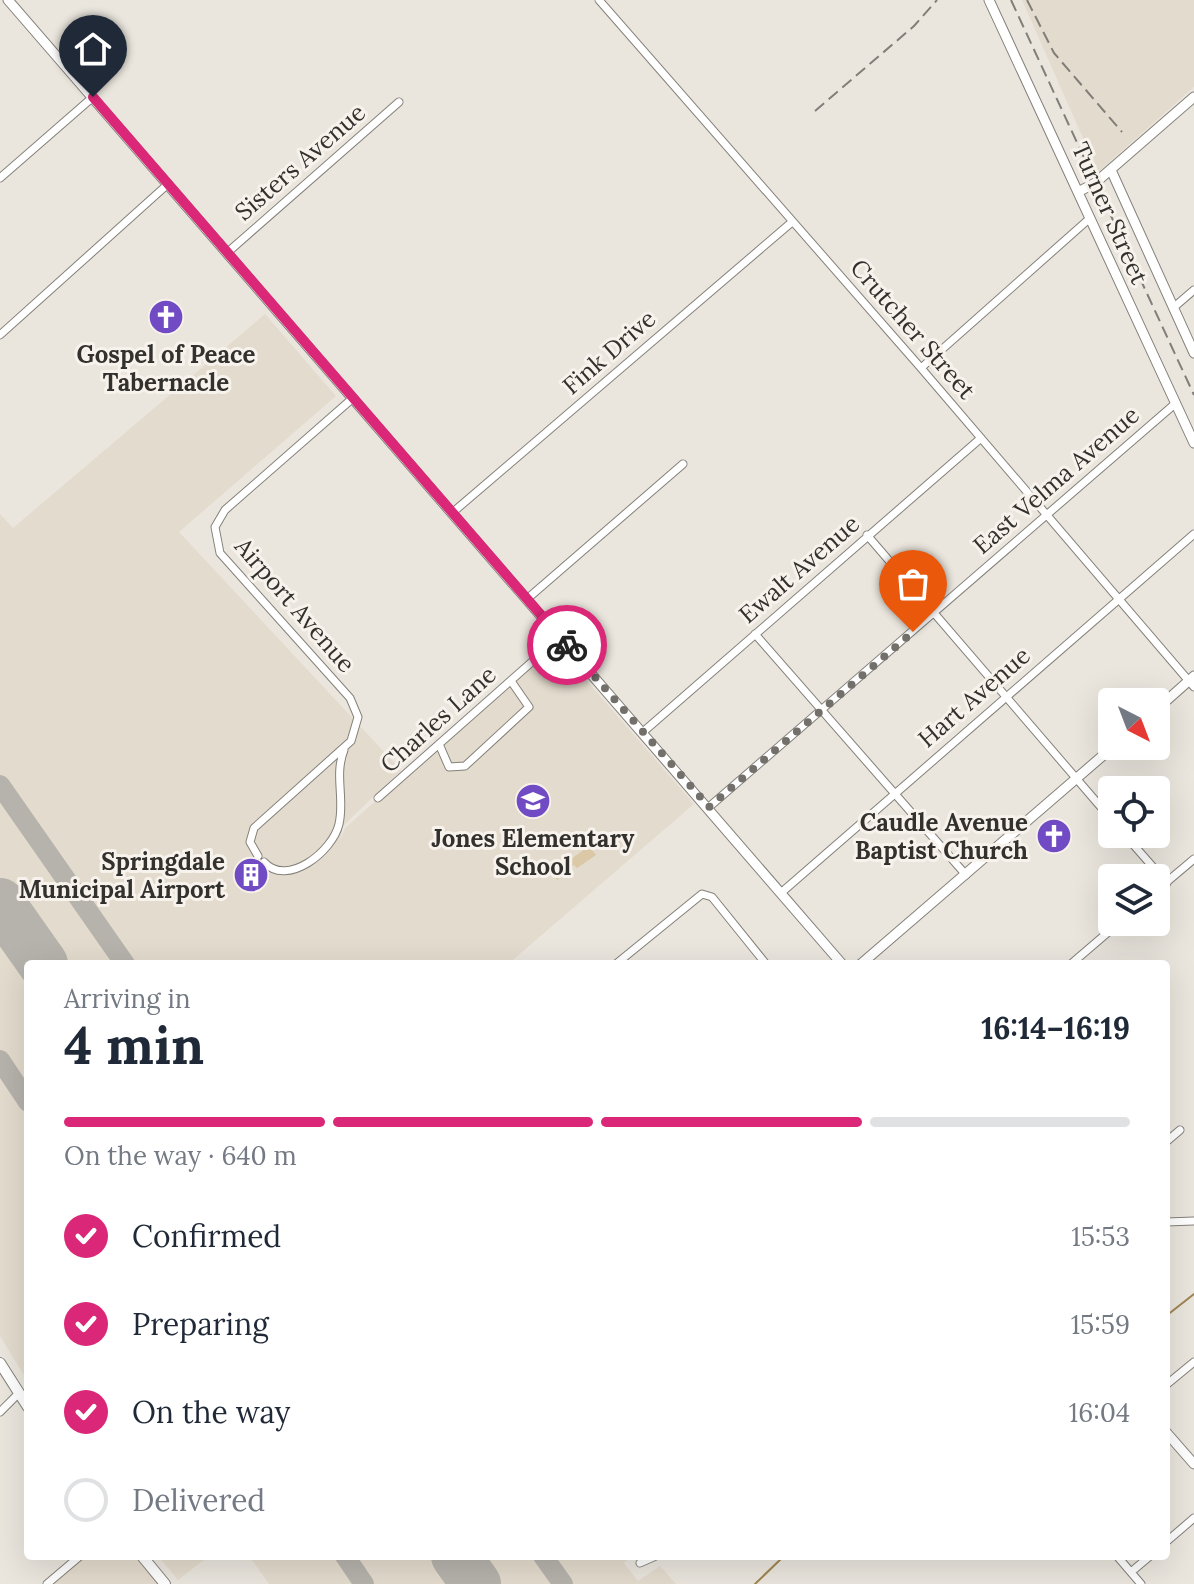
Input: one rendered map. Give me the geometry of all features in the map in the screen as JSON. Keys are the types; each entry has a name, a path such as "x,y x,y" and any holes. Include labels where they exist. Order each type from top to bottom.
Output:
{"main road":[{"path":"0,1363 24,1401"},
{"path":"145,1560 165,1584"}],"street":[{"path":"8,0 839,960"},
{"name":"Turner Street","path":"989,0 1194,443"},
{"name":"Crutcher Street","path":"600,1 1192,682"},
{"path":"0,178 93,97"},
{"path":"1078,192 1111,170 1194,97"},
{"name":"Sisters Avenue","path":"228,252 399,102"},
{"path":"1111,170 1194,353"},
{"path":"0,335 168,184"},
{"path":"921,368 1089,219"},
{"name":"Fink Drive","path":"452,513 792,222"},
{"path":"1173,308 1194,290"},
{"name":"Airport Avenue","path":"344,748 254,828 250,842 261,859 275,871 291,871 332,838 339,824 338,768 344,748 358,726 354,704 224,558 214,534 217,521 225,510 353,398"},
{"name":"East Velma Avenue","path":"709,807 1176,403"},
{"name":"Ewalt Avenue","path":"643,732 981,438"},
{"path":"527,599 683,464"},
{"name":"Hart Avenue","path":"782,892 1194,534"},
{"path":"867,535 1098,804"},
{"path":"755,634 966,875"},
{"name":"Charles Lane","path":"378,798 560,637"},
{"path":"439,744 449,767 465,766 529,707 511,681"},
{"path":"1170,699 1192,682"},
{"path":"872,960 1098,760"},
{"path":"1136,848 1150,864"},
{"path":"1170,880 1194,859"},
{"path":"621,960 702,894 712,897 763,960"},
{"path":"1076,960 1104,936"},
{"path":"829,946 844,960"},
{"path":"1170,1139 1180,1130"},
{"path":"1170,1222 1194,1221"},
{"path":"1170,1382 1194,1362"},
{"path":"0,1412 19,1393"},
{"path":"1170,1436 1193,1462"},
{"path":"1170,1539 1194,1518"},
{"path":"47,1584 75,1560"},
{"path":"640,1563 647,1560"},
{"path":"1120,1560 1141,1584"},
{"path":"1131,1572 1145,1560"}],"shaded area":[{"path":"1022,0 1194,0 1194,87 1098,172"},
{"name":"Springdale Municipal Airport","path":"265,314 336,396 179,532 401,770 342,827 341,839 345,828 554,643 694,804 513,960 24,960 24,1375 0,1336 0,514 13,528"},
{"path":"589,846 596,855 577,868 574,865 557,880 552,873"},
{"path":"75,1560 145,1560 165,1584 47,1584"},
{"path":"161,1560 204,1560 178,1580"},
{"path":"252,1560 627,1560 624,1563 638,1581 660,1566 676,1584 269,1584"}],"waterway":[{"path":"1170,1313 1194,1294"},
{"path":"755,1584 780,1560"}],"taxiway":[{"path":"0,785 122,960"},
{"path":"0,1060 24,1096"},
{"path":"348,1560 364,1584"},
{"path":"546,1560 563,1584"}],"runway":[{"path":"0,903 40,960"},
{"path":"459,1560 476,1584"}],"railway":[{"path":"815,111 914,26 937,0"},
{"path":"1011,0 1194,395"},
{"path":"1027,0 1054,53 1122,132"}],"way so far":[{"path":"567,645 709,807 913,632"}],"place":[{"name":"Gospel of Peace Tabernacle","path":"166,317"},
{"name":"Jones Elementary School","path":"533,801"},
{"name":"Caudle Avenue Baptist Church","path":"1054,836"},
{"name":"Springdale Municipal Airport","path":"251,875"}],"route":[{"path":"93,97 567,645"}]}
